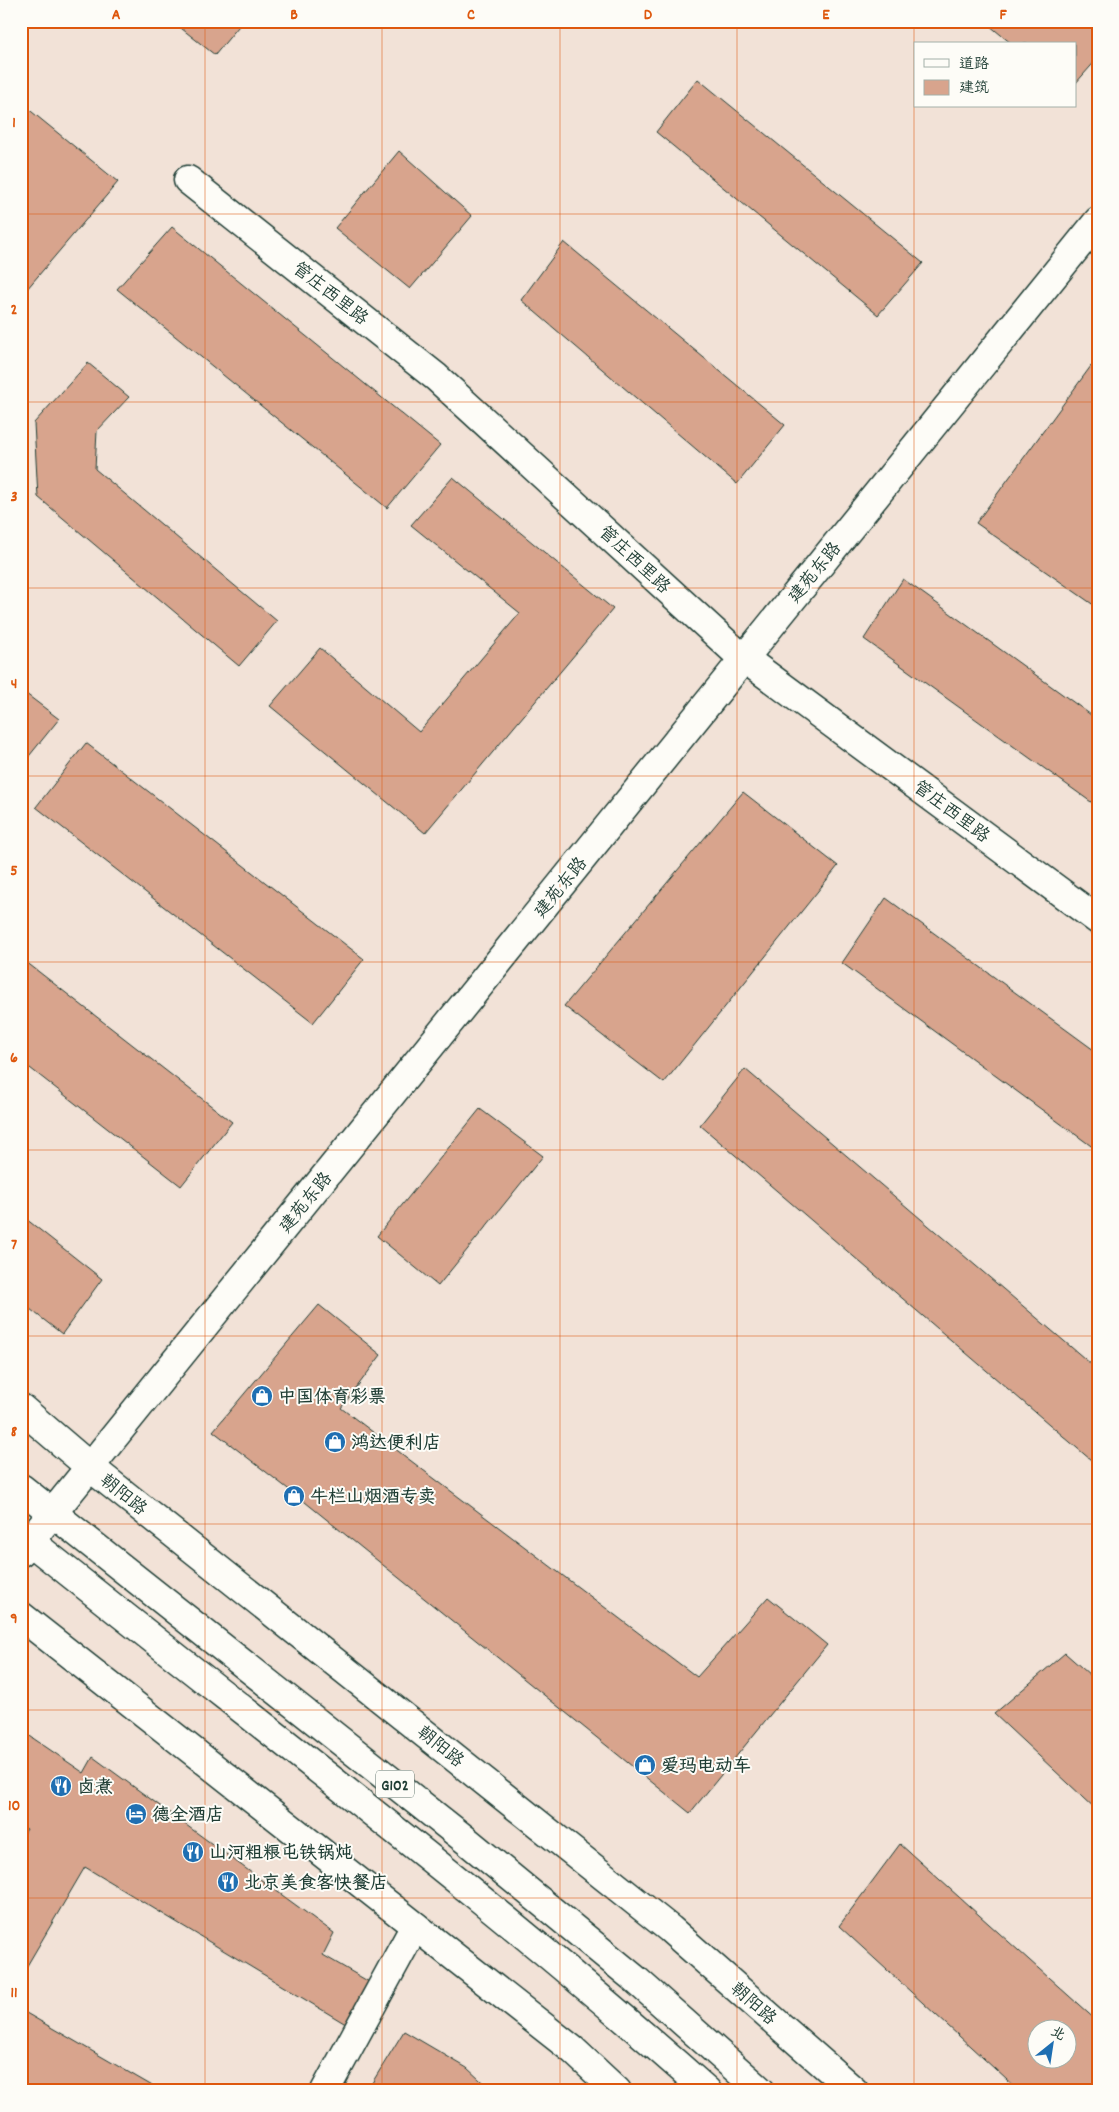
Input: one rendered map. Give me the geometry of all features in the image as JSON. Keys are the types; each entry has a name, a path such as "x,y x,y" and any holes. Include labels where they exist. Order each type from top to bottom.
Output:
{"main road":[{"name":"管庄西里路","path":"188,180 436,377 737,653 745,657 1098,920"},
{"name":"建苑东路","path":"24,1543 53,1514 1098,221"},
{"name":"朝阳路","path":"21,1408 90,1467 670,1929 854,2091"},
{"name":"G102","path":"21,1488 467,1841 636,1979 761,2091"},
{"name":"G102","path":"24,1543 445,1869 613,2007 707,2091"},
{"path":"21,1616 573,2050 618,2091"},
{"path":"325,2091 415,1926"}],"building":[{"path":"172,21 243,21 215,55"},
{"path":"984,21 1092,21 1098,26 1098,58 1076,83 1076,42 1010,42"},
{"path":"698,79 923,263 878,315 656,132"},
{"path":"21,103 118,182 21,296"},
{"path":"399,151 472,216 410,289 335,228"},
{"path":"172,227 440,445 387,508 117,289"},
{"path":"564,242 785,425 737,484 521,300"},
{"path":"88,363 129,397 97,431 95,469 277,621 239,666 38,497 34,423"},
{"path":"1091,366 1098,371 1098,608 976,523"},
{"path":"453,477 613,609 425,833 270,706 320,648 419,732 520,613 411,525"},
{"path":"903,579 1098,720 1098,807 864,639"},
{"path":"21,690 59,719 21,766"},
{"path":"86,743 364,959 313,1023 36,807"},
{"path":"743,792 838,866 664,1083 564,1006"},
{"path":"886,898 1098,1053 1098,1151 842,963"},
{"path":"21,958 232,1122 181,1186 21,1061"},
{"path":"745,1069 1098,1370 1098,1466 700,1125"},
{"path":"480,1109 543,1156 438,1286 377,1236"},
{"path":"21,1215 102,1279 62,1334 21,1302"},
{"path":"319,1305 381,1355 341,1408 697,1677 768,1597 827,1645 690,1813 305,1502 213,1431"},
{"path":"1065,1653 1098,1682 1098,1811 994,1714"},
{"path":"21,1730 84,1773 93,1757 334,1933 323,1955 371,1983 349,2026 85,1867 21,1976 21,1839 27,1829 21,1826"},
{"path":"900,1844 1098,2022 1098,2091 1019,2091 839,1926"},
{"path":"21,2010 161,2091 21,2091"},
{"path":"404,2031 467,2068 492,2091 367,2091"}],"place":[{"name":"中国体育彩票","path":"262,1396"},
{"name":"鸿达便利店","path":"335,1442"},
{"name":"牛栏山烟酒专卖","path":"294,1496"},
{"name":"爱玛电动车","path":"645,1765"},
{"name":"卤煮","path":"61,1786"},
{"name":"德全酒店","path":"136,1814"},
{"name":"山河粗粮屯铁锅炖","path":"193,1852"},
{"name":"北京美食客快餐店","path":"228,1882"}]}
